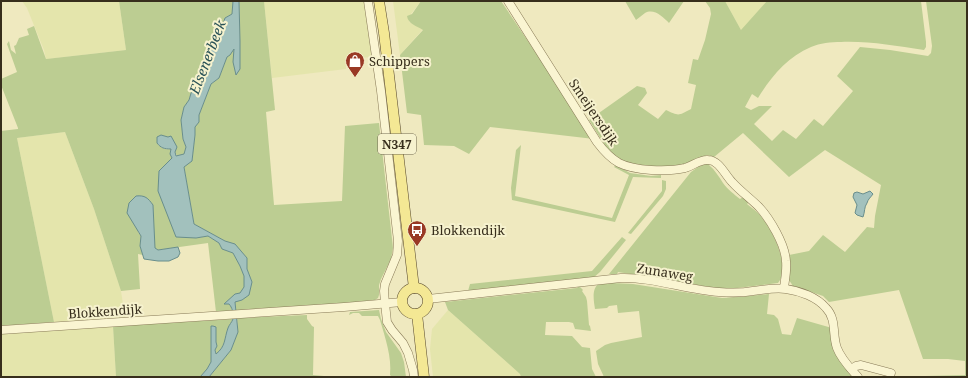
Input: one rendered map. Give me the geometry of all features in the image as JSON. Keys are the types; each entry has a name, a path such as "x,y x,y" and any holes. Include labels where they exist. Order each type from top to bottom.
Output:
{"main road":[{"name":"N347","path":"379,1 414,288"},
{"path":"414,288 422,289 428,299 426,308 417,314 406,310 402,302 404,293 409,289 414,288"},
{"path":"417,314 424,377"}],"street":[{"path":"368,1 381,91 398,241 397,255 385,284 384,291 387,322 403,343 408,353 414,377"},
{"name":"Smeijersdijk","path":"508,1 597,142 602,149 615,160 625,165 637,168 659,170 685,168 702,160 709,160 718,165 733,184 758,206 774,229 784,252 787,265 784,288"},
{"name":"Zunaweg","path":"428,299 621,278 722,292 745,292 784,288 813,298 827,308 833,320 837,348 844,360 858,377"},
{"name":"Blokkendijk","path":"1,330 402,302"},
{"path":"851,369 861,365 891,373"}],"green space":[{"path":"22,1 119,1 126,50 46,59 44,50 27,8"},
{"path":"119,1 233,1 232,14 225,18 215,43 205,57 208,63 195,80 189,100 184,107 181,120 183,139 186,147 184,154 177,156 168,137 157,137 157,143 163,148 171,149 196,238 208,236 219,243 222,249 233,253 244,276 244,287 240,293 235,294 225,304 229,304 231,306 232,311 216,312 208,243 158,250 154,248 153,205 138,232 141,236 140,246 143,255 138,254 140,289 121,291 94,209 65,132 17,138 54,322 1,326 1,131 18,129 1,85 1,79 17,72 7,44 9,41 11,50 16,54 14,46 19,38 29,35 27,29 34,26 46,59 126,50"},
{"path":"239,1 264,1 275,110 266,112 274,205 342,201 345,126 379,123 393,248 391,259 379,285 378,298 375,300 236,311 235,301 242,300 252,282 247,269 247,258 235,245 194,224 184,167 192,160 195,135 194,127 199,122 199,115 211,84 219,78 227,57 235,47 240,69"},
{"path":"264,1 364,1 372,57 346,59 346,69 272,78"},
{"path":"393,1 421,1 411,14 409,22 423,29 400,55"},
{"path":"421,1 501,1 594,139 490,127 469,154 454,146 424,145 421,115 407,113 400,55 423,30 411,23 407,16 412,14"},
{"path":"625,1 684,1 669,23 655,12 645,13 636,20"},
{"path":"705,1 725,1 741,30 767,1 921,1 926,42 926,47 924,50 862,42 833,42 818,45 802,51 780,68 758,98 752,94 745,107 751,110 759,106 772,106 754,124 772,141 783,130 796,139 814,119 823,126 853,91 837,76 860,47 928,56 931,53 932,46 926,1 967,1 967,377 925,377 965,375 965,361 923,359 899,290 829,302 823,296 793,286 789,280 789,255 809,251 823,235 845,252 867,227 874,228 881,185 825,150 789,177 743,133 714,157 707,155 687,164 677,166 646,167 624,164 609,152 589,120 637,86 645,88 647,93 638,105 658,119 666,110 678,114 691,109 696,85 688,83 693,59 698,60 705,40 711,14 710,8"},
{"path":"725,1 767,1 741,30"},
{"path":"65,132 94,209 121,291 125,317 54,322 17,138"},
{"path":"521,145 515,196 612,218 629,175 614,167 616,165 630,173 651,176 661,175 661,178 633,177 615,222 512,200 511,188 516,150"},
{"path":"710,162 709,165 727,188 740,199 743,197 749,202 747,204 757,212 768,226 778,246 781,256 782,276 778,283 737,288 716,288 618,272 617,274 609,274 691,172"},
{"path":"662,180 666,181 666,189 663,196 631,234 628,233 662,191"},
{"path":"622,237 626,240 600,272 593,278 468,291 470,284 592,271"},
{"path":"599,284 633,284 722,298 769,294 767,314 774,315 778,319 782,334 791,335 797,318 832,328 855,377 604,377 598,364 596,351 611,343 642,337 639,311 618,313 617,305 595,309 594,292 596,286"},
{"path":"579,286 583,290 582,291 586,297 591,331 575,329 573,323 569,322 546,322 545,335 572,336 582,347 590,348 592,369 596,377 521,377 520,374 448,310 445,302 577,288"},
{"path":"379,310 386,332 401,353 406,377 392,377 390,375 388,347 378,316 362,316 359,313 349,315 350,312"},
{"path":"448,310 520,374 521,377 433,377 430,349 432,329"},
{"path":"307,315 307,319 314,327 313,375 324,377 209,377 231,350 238,332 237,318"},
{"path":"233,319 227,331 225,341 216,354 216,327 211,332 211,362 200,377 116,377 113,326"},
{"path":"113,326 116,377 1,377 1,334"}],"water":[{"name":"Elsenerbeek","path":"233,1 239,1 240,69 236,75 233,62 234,49 227,57 219,78 211,84 199,115 199,122 195,127 192,161 184,167 194,224 225,241 235,244 247,258 247,269 252,282 249,295 242,300 235,302 238,332 231,350 209,377 200,377 211,362 211,326 216,327 216,354 223,345 228,328 233,319 233,313 230,305 224,304 235,294 240,293 244,287 244,276 233,253 222,249 219,243 208,236 196,238 176,237 158,191 159,171 172,158 170,154 171,149 160,146 157,143 157,137 161,135 168,137 171,136 177,147 175,152 176,156 184,154 186,147 183,139 181,120 184,107 189,100 195,80 208,63 205,57 215,43 225,18 232,14"},
{"path":"870,191 873,194 866,205 863,217 857,215 855,213 857,205 853,197 854,193 857,192 863,194"},
{"path":"136,196 142,196 150,200 153,205 155,248 158,250 178,247 180,253 178,257 169,261 144,259 140,246 141,236 127,213 129,203"}],"place":[{"name":"Schippers","path":"355,78"},
{"name":"Blokkendijk","path":"417,247"}]}
